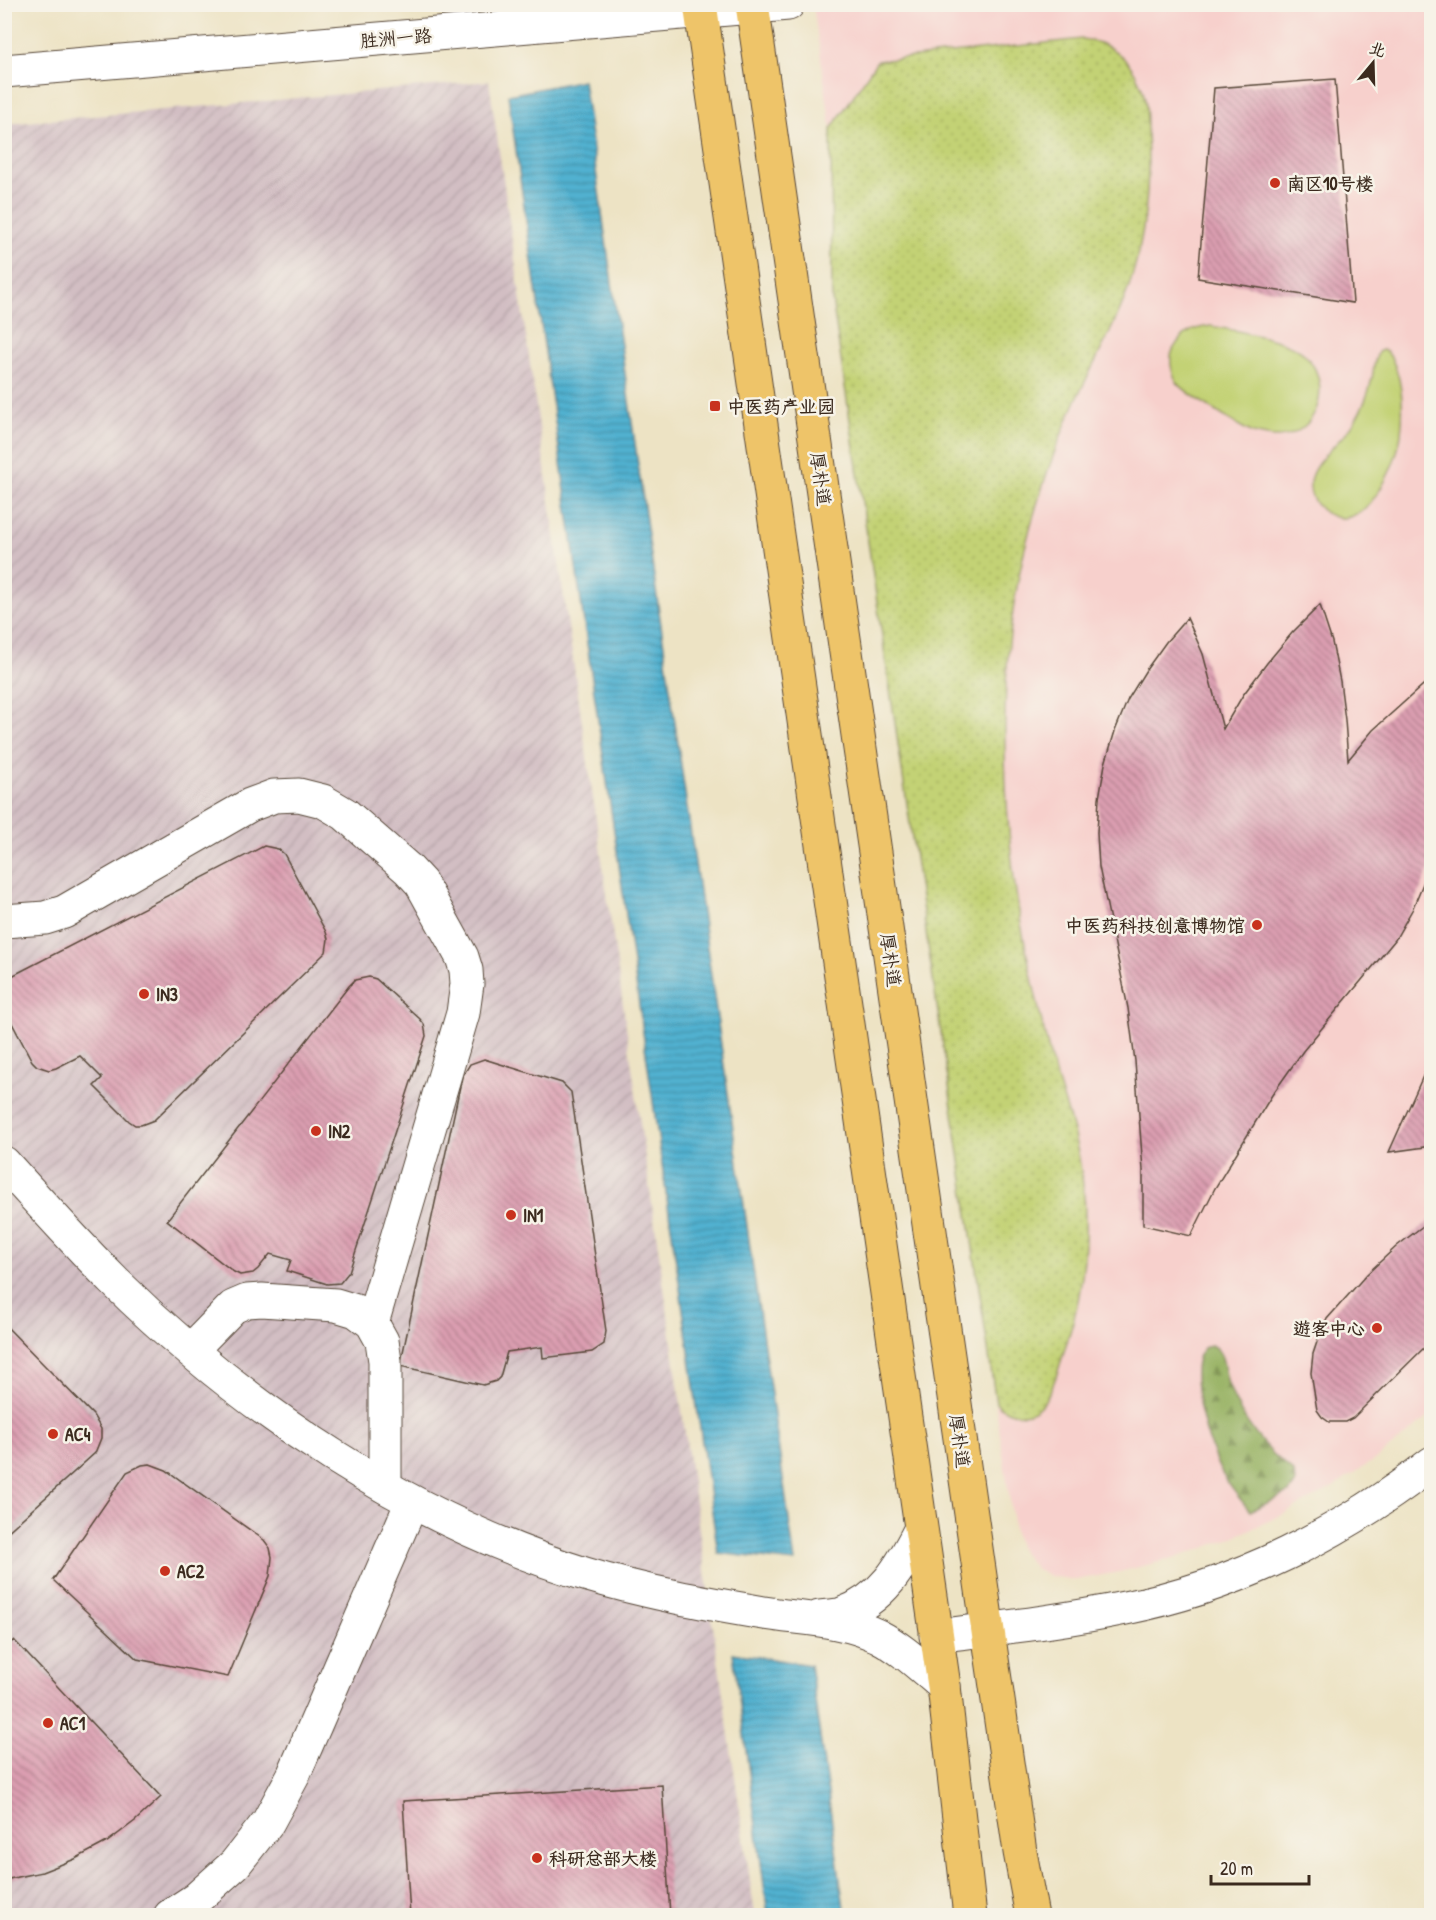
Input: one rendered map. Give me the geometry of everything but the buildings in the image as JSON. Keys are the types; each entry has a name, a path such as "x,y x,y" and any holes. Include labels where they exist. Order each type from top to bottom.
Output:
{"main road":[{"name":"厚朴道","path":"752,6 988,1630 1032,1916"},
{"path":"700,8 944,1686 970,1916"}],"street":[{"name":"胜洲一路","path":"4,70 700,8 788,4"},
{"path":"4,921 45,918 64,912 250,805 274,796 299,795 323,801 345,814 408,869 421,884 462,957 467,984 463,1012 372,1323"},
{"path":"4,1163 114,1281 191,1350 256,1402 333,1455 399,1494 497,1542 585,1574 675,1597 854,1626 897,1648 944,1686"},
{"path":"191,1350 232,1307 247,1301 336,1305 356,1311 372,1323 382,1341 399,1494 293,1776 273,1813 235,1864 192,1910"},
{"path":"936,1636 1127,1608 1186,1593 1243,1573 1298,1548 1352,1519 1402,1486 1431,1463"},
{"path":"808,1617 840,1615 864,1603 884,1587 899,1570 920,1530"}],"shaded area":[{"path":"813,5 1431,5 1431,1415 1380,1456 1332,1488 1282,1515 1229,1539 1175,1558 1076,1580 1050,1576 1037,1570 1020,1549 1015,1536 832,299 831,129"},
{"path":"489,81 755,1915 5,1916 5,124"}],"green space":[{"path":"1082,39 1100,43 1116,52 1135,72 1139,81 1144,93 1147,113 1147,188 1140,244 1126,295 1067,422 1051,461 1030,527 1018,580 1007,661 1006,794 1013,872 1039,1011 1052,1063 1072,1126 1083,1186 1085,1213 1080,1291 1060,1366 1042,1404 1031,1412 1019,1414 1007,1411 996,1403 832,299 831,129 877,61"},
{"path":"1211,326 1275,340 1299,350 1306,356 1315,369 1319,384 1319,398 1315,412 1307,423 1296,432 1283,436 1253,433 1212,409 1181,387 1172,369 1171,356 1174,348 1189,332"},
{"path":"1387,351 1392,360 1401,391 1402,424 1398,448 1385,481 1364,509 1351,517 1337,518 1322,510 1314,501 1310,482 1321,460 1356,419 1369,390 1378,352"},
{"path":"1210,1345 1219,1351 1228,1384 1247,1422 1263,1443 1294,1472 1295,1484 1289,1493 1250,1511 1220,1470 1204,1424 1196,1383 1197,1366 1201,1352"}],"water":[{"path":"583,80 795,1562 718,1553 508,95"},
{"path":"733,1653 810,1665 845,1915 768,1915"}],"place":[{"name":"南区10号楼","path":"1275,183"},
{"name":"中医药产业园","path":"715,406"},
{"name":"中医药科技创意博物馆","path":"1257,925"},
{"name":"IN3","path":"144,994"},
{"name":"IN2","path":"316,1131"},
{"name":"IN1","path":"511,1215"},
{"name":"遊客中心","path":"1377,1328"},
{"name":"AC4","path":"53,1434"},
{"name":"AC2","path":"165,1571"},
{"name":"AC1","path":"48,1723"},
{"name":"科研总部大楼","path":"537,1858"}]}
